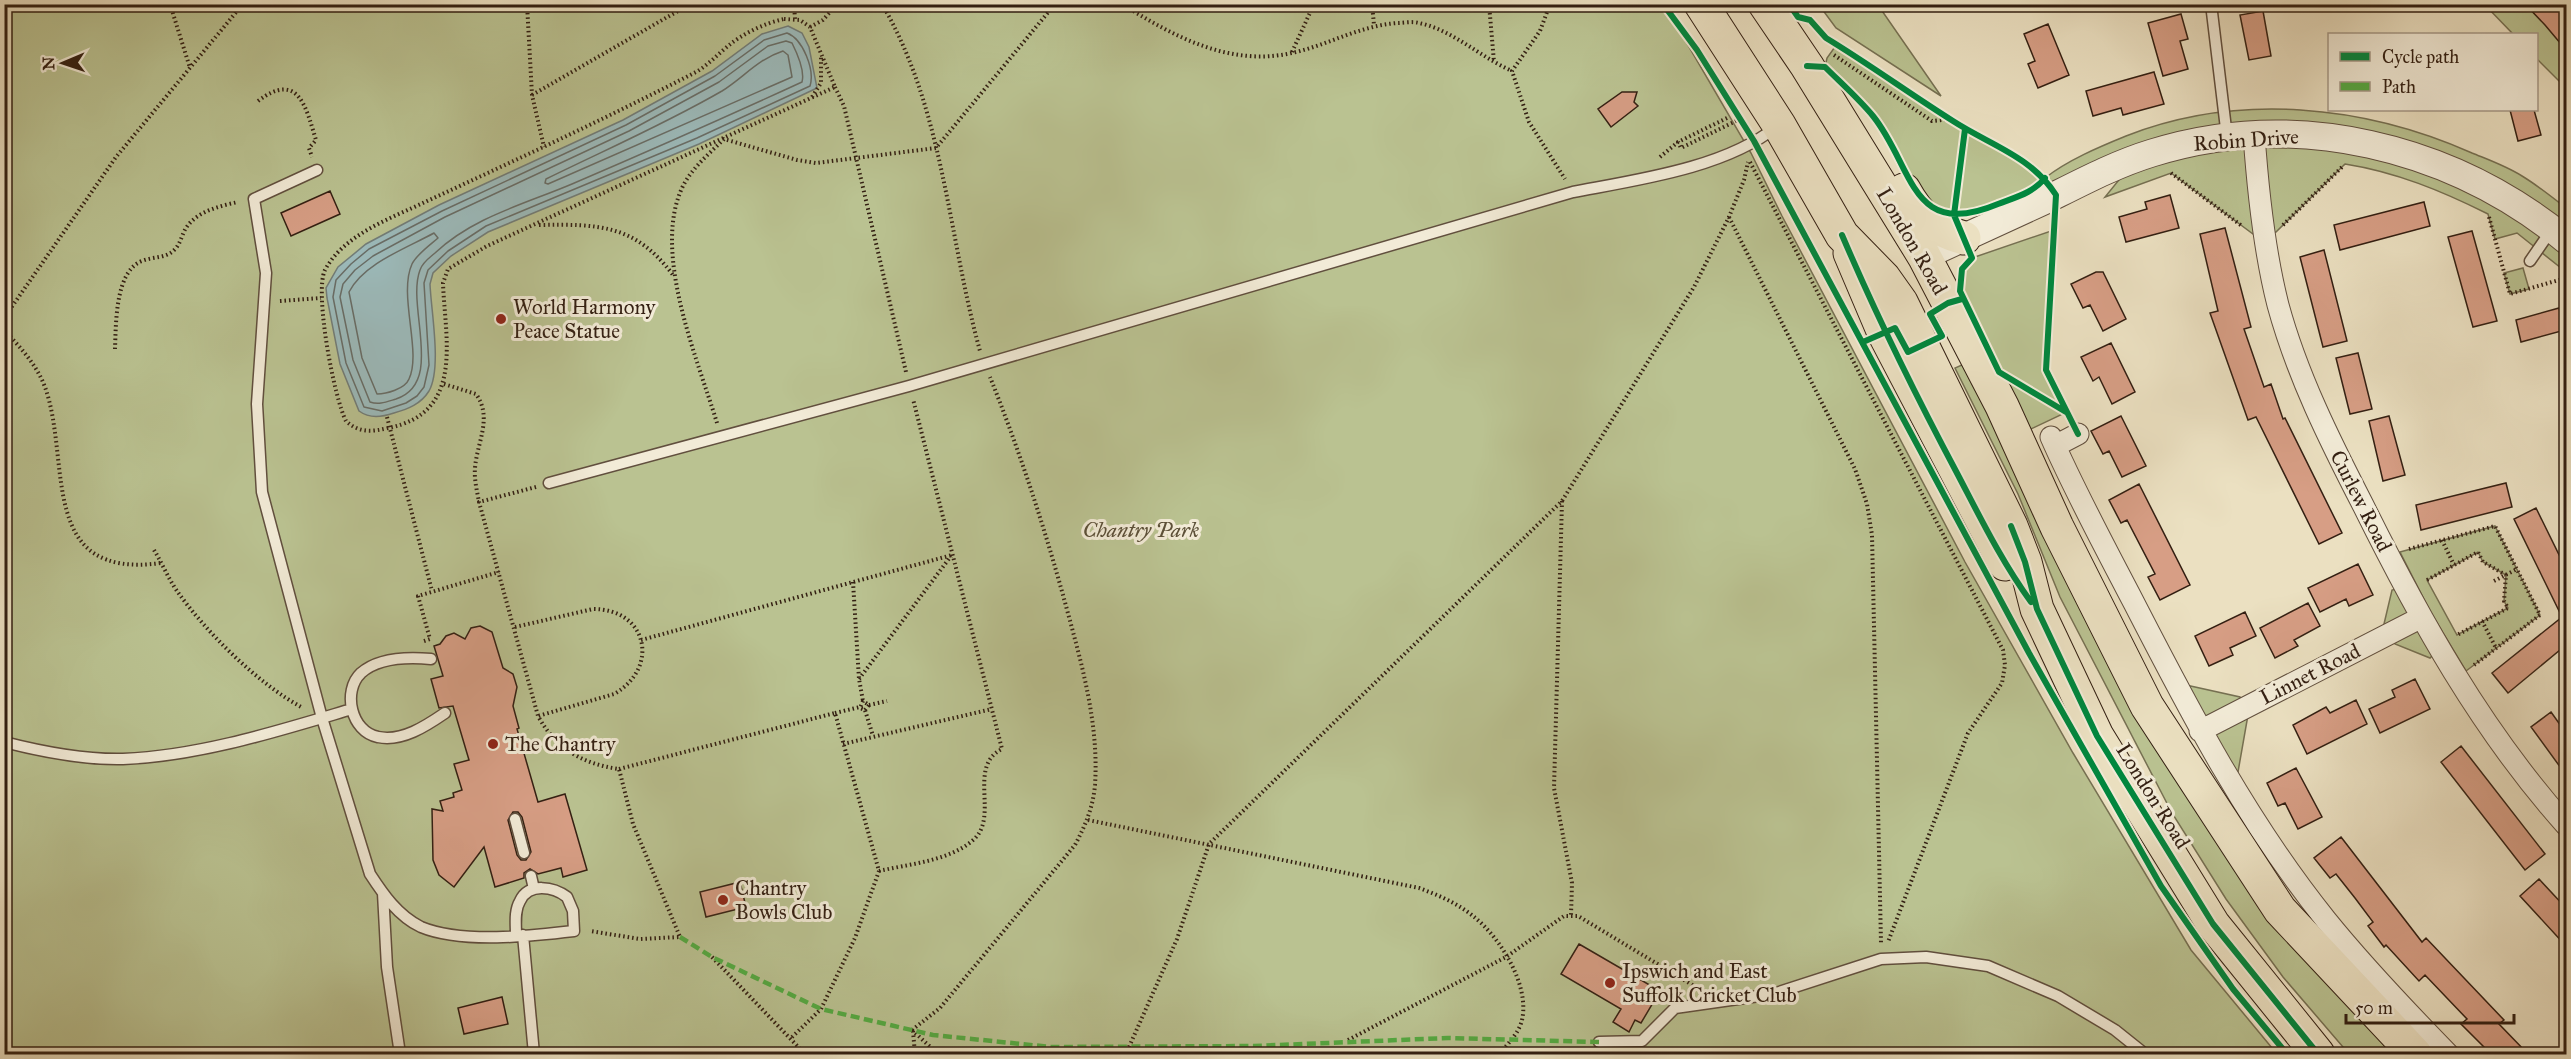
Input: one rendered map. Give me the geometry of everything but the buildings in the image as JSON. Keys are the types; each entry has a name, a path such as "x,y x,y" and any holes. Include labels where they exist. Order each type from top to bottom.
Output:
{"main road":[{"name":"London Road","path":"1701,4 1779,124 1842,235 1884,278 1901,302 2011,526 2025,562 2037,609 2097,736 2213,924 2318,1054"},
{"name":"London Road","path":"1764,4 1820,68 1924,256 2002,406 2057,527 2147,706 2280,910 2415,1054"},
{"path":"1820,68 1894,171 1917,213 1934,226 1964,238"},
{"path":"1842,235 1878,321 1923,411 2008,570 2037,609"},
{"path":"1884,278 1924,256"}],"street":[{"name":"Robin Drive","path":"1924,256 2137,158 2165,149 2240,136 2332,138 2410,154 2432,161 2493,190 2560,234"},
{"name":"Curlew Road","path":"2240,136 2271,275 2297,363 2332,445 2420,618 2463,688 2512,759 2566,825"},
{"path":"2078,434 2053,441 2200,730 2272,846 2325,919 2396,1001 2448,1054"},
{"name":"Linnet Road","path":"2200,730 2420,618"}],"lane":[{"path":"2211,4 2240,136"},
{"path":"549,483 909,386 1573,192 1658,176 1735,151 1779,124"},
{"path":"317,170 254,200 266,273 257,404 262,492 322,718 370,874 383,893 409,919 434,931 457,935 519,935 574,931 573,911 567,897 556,889 534,889 519,901 519,935 534,1054"},
{"path":"2530,261 2560,234"},
{"path":"431,659 410,657 384,662 360,674 353,684 352,709 366,731 383,737 416,731 445,713"},
{"path":"4,742 75,757 122,759 166,755 352,709"},
{"path":"515,819 524,853"},
{"path":"363,883 370,874"},
{"path":"531,876 534,889"},
{"path":"383,893 387,967 400,1054"},
{"path":"1599,1042 1642,1041 1675,1008 1773,994 1881,959 1926,957 1988,966 2058,996 2115,1030 2145,1054"}],"path":[{"path":"170,4 190,69"},
{"path":"4,318 116,157 243,4"},
{"path":"527,4 532,95 544,147"},
{"path":"532,95 690,4"},
{"path":"794,4 795,19"},
{"path":"810,27 823,20 837,4"},
{"path":"882,4 911,62 936,148 960,254 969,312 985,364 1043,520 1083,668 1095,732 1095,786 1088,820 1075,845 940,1008 912,1030"},
{"path":"724,139 797,160 816,163 855,156 936,148 1054,4"},
{"path":"1122,4 1153,24 1213,51 1252,56 1292,53 1374,25 1418,22 1445,33 1494,63 1512,71 1529,122 1573,192"},
{"path":"1292,53 1314,4"},
{"path":"1372,4 1374,25"},
{"path":"1489,4 1494,63"},
{"path":"1512,71 1540,32 1550,4"},
{"path":"835,87 469,256 448,269 445,275 447,363 444,384 429,407 409,420 390,428 359,430 351,425 342,414 321,298 321,280 325,270 335,255 361,234 699,70 730,44 751,32 775,21 795,19 810,27 843,106 909,386 1002,749 995,753 988,762 985,821 981,833 972,842 940,856 879,871"},
{"path":"810,99 821,83 821,53"},
{"path":"1820,68 1832,54 1932,121 1951,120"},
{"path":"258,101 271,93 283,90 295,93 302,99 316,140 309,148 317,170"},
{"path":"1941,113 1958,124"},
{"path":"1727,118 1678,142 1681,148 1740,119"},
{"path":"720,437 673,276 673,231 684,185 696,167 724,139"},
{"path":"1130,1047 1177,939 1209,844 1562,501 1694,286 1729,217 1744,180 1748,159 2003,650 2005,665 2002,683 1968,733 1881,959"},
{"path":"2276,232 2345,164"},
{"path":"2171,173 2244,227"},
{"path":"115,349 120,293 132,267 145,259 169,254 177,247 193,218 220,207 254,200"},
{"path":"1729,217 1850,459 1867,504 1872,535 1881,959"},
{"path":"537,225 602,227 628,235 650,248 673,276"},
{"path":"264,303 321,298"},
{"path":"4,330 30,360 46,389 62,494 78,534 100,558 112,563 128,566 161,563"},
{"path":"444,384 476,394 484,408 484,430 475,471 479,502 538,716 551,735 572,755 595,766 619,769 860,707 865,710 873,736"},
{"path":"387,417 432,591"},
{"path":"479,502 549,483"},
{"path":"1562,501 1554,788 1572,883 1571,915"},
{"path":"2442,540 2454,565"},
{"path":"154,550 176,590 211,632 287,699 322,718"},
{"path":"2427,580 2478,552 2483,562 2506,575"},
{"path":"641,640 952,555"},
{"path":"859,678 952,555"},
{"path":"2494,581 2517,569"},
{"path":"410,657 425,640 430,639 418,596 499,572"},
{"path":"2457,635 2508,608 2504,601 2506,575"},
{"path":"853,582 859,678 863,701 860,707"},
{"path":"515,627 593,609 615,610 630,621 641,640 641,661 638,672 623,688 614,694 538,716"},
{"path":"2482,621 2496,648"},
{"path":"863,701 868,705"},
{"path":"865,710 868,705 887,701"},
{"path":"843,744 992,709"},
{"path":"790,1039 821,1009 855,938 879,871 835,713"},
{"path":"574,931 640,939 680,937 633,824 619,769"},
{"path":"1088,820 1419,888 1443,897 1474,916 1516,972 1524,998 1522,1022 1512,1040 1499,1054"},
{"path":"1348,1040 1506,957 1564,916 1571,915 1578,916 1720,1002"},
{"path":"712,957 805,1054"},
{"path":"912,1030 915,1054"},
{"path":"912,1030 938,1054"}],"green space":[{"name":"Chantry Park","path":"1664,4 1751,153 1965,562 2073,753 2191,950 2277,1054 9,1054 5,1049 5,5"},
{"path":"1819,5 1878,5 1941,96 1836,28"},
{"path":"2485,5 2566,5 2566,88 2538,60 2538,33 2512,33"},
{"path":"1837,44 1965,129 2031,165 2045,178 2023,194 1998,205 1970,213 1948,213 1931,205 1919,192 1873,116 1825,67 1827,58"},
{"path":"2256,109 2300,110 2345,115 2388,124 2431,137 2504,166 2539,187 2566,208 2566,272 2517,233 2495,239 2488,214 2418,183 2345,164 2276,232 2253,234 2171,173 2105,197 2136,159 2056,195 2045,178 2095,149 2169,122 2212,113"},
{"path":"2054,230 2046,370 2067,412 2016,436 1960,291 1962,269 1972,258"},
{"path":"2523,268 2529,289 2510,294 2504,273"},
{"path":"1973,360 2133,674 2398,1054 2349,1054 2283,977 2226,899 2172,813 2060,597 2018,494 1955,368"},
{"path":"2495,526 2540,615 2466,671 2431,613 2400,552","holes":["2478,552 2483,562 2506,575 2504,601 2508,608 2457,635 2427,580"]},
{"path":"2404,587 2439,649 2430,658 2395,644 2384,624 2392,590"},
{"path":"2186,685 2240,697 2248,715 2238,772 2228,779"}],"water":[{"path":"788,26 802,33 809,47 817,88 699,144 488,232 451,256 433,273 430,284 435,368 429,391 414,405 390,414 372,416 359,411 340,364 327,298 326,288 338,267 366,244 439,205 623,120 712,71 762,34"}],"marked path":[{"path":"680,937 712,957 821,1009 933,1035 1051,1047 1254,1046 1448,1038 1599,1042"}],"cycle path":[{"path":"1663,4 1697,50 1754,141 2029,653 2161,886 2233,989 2287,1054"},
{"path":"1789,4 1798,17 1810,20 1826,38 1953,121 2009,152 2035,170 2056,195 2046,370 2078,434"},
{"path":"1807,66 1825,67 1868,110 1887,136 1918,193 1931,206 1947,213 1969,213 2024,194 2045,178"},
{"path":"1965,129 1954,215 1972,258 1962,269 1960,291 1999,372 2066,412"},
{"path":"1842,235 1927,416 1992,540 2031,602"},
{"path":"1863,342 1895,328 1908,352 1942,336 1930,314 1948,303 1962,299"},
{"path":"2011,526 2025,562 2037,609 2097,736 2213,924 2318,1054"}],"place":[{"name":"World Harmony Peace Statue","path":"501,319"},
{"name":"The Chantry","path":"493,744"},
{"name":"Chantry Bowls Club","path":"723,900"},
{"name":"Ipswich and East Suffolk Cricket Club","path":"1610,983"}]}
